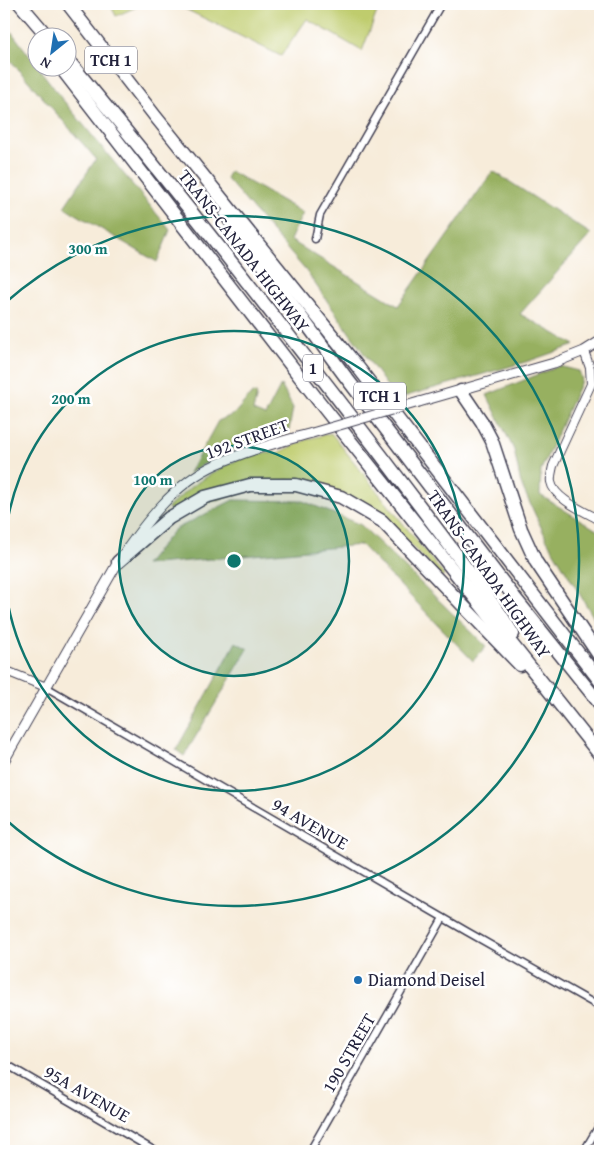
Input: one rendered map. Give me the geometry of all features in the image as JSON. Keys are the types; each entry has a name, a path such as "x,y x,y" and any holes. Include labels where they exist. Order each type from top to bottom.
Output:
{"highway":[{"path":"12,4 30,28"},
{"path":"20,4 40,28"},
{"name":"TRANS-CANADA HIGHWAY","path":"68,4 155,116 357,366 600,681"},
{"name":"TRANS-CANADA HIGHWAY","path":"78,72 235,266 408,490 500,613 546,686"},
{"name":"TRANS-CANADA HIGHWAY","path":"69,78 317,400 600,755"},
{"name":"TRANS-CANADA HIGHWAY","path":"155,116 258,260 345,376 515,598 600,704"},
{"path":"461,391 482,422 492,441 521,529 536,562 600,657"},
{"path":"118,562 169,518 205,497 250,485 296,484 341,497 382,521 572,720"}],"main road":[{"name":"192 STREET","path":"4,760 118,562 139,530 155,512 194,478 216,464 256,449 554,363 584,351 600,341"}],"street":[{"path":"314,239 320,215 441,4"},
{"path":"584,351 590,368 591,384 554,466 551,484 559,495 600,520"},
{"name":"94 AVENUE","path":"4,670 46,687 600,1007"},
{"name":"190 STREET","path":"310,1151 443,918"},
{"name":"95A AVENUE","path":"4,1063 156,1151"},
{"path":"584,1151 600,1124"}],"green space":[{"path":"110,4 143,4 116,16"},
{"path":"175,4 380,4 362,51 307,19 281,56"},
{"path":"4,22 28,54 28,78 46,78 170,230 157,262 64,207 96,159 4,53"},
{"path":"230,171 303,213 290,240 398,306 493,171 591,234 520,314 575,345 529,361 396,399 306,271 226,178"},
{"path":"559,366 579,371 582,379 541,470 540,495 600,532 600,628 547,540 521,484 514,450 487,395"},
{"path":"281,385 293,408 289,430 230,449 189,473 218,421 234,414 252,393 257,394 253,411 265,416"},
{"path":"331,433 444,575 442,577 384,518 288,480 173,512 168,508 192,486 226,465 255,453 278,453 308,439"},
{"path":"233,500 303,501 361,525 486,646 473,661 361,545 145,565 174,530"},
{"path":"236,642 248,649 184,756 176,750"}],"place":[{"name":"Diamond Deisel","path":"358,980"}]}
